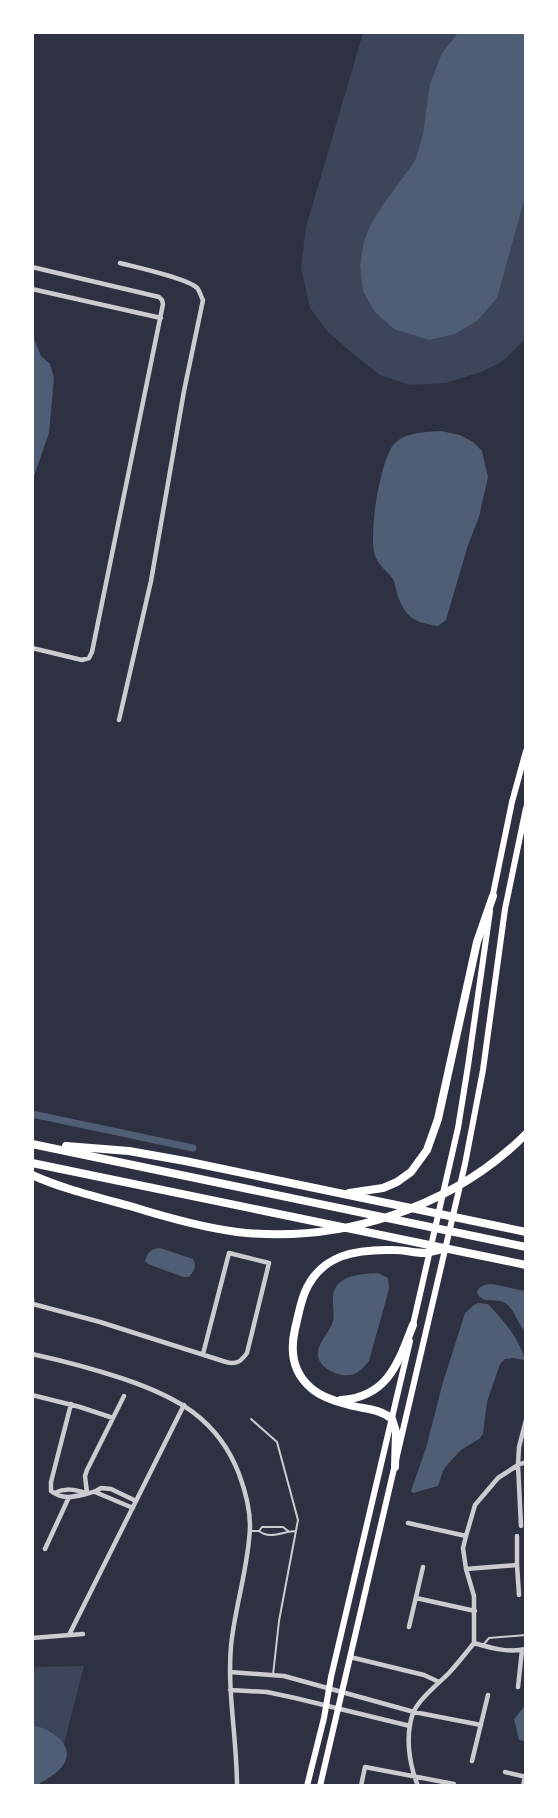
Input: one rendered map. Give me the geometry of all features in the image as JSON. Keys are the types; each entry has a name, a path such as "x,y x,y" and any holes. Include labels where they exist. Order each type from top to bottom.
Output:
{"highway":[{"path":"342,1194 375,1190 391,1185 411,1172 427,1150 438,1119 477,942 493,896"},
{"path":"32,1175 47,1182 183,1222 237,1232 289,1234 317,1232 376,1220 429,1200 460,1185 485,1169 526,1134"},
{"path":"33,1144 129,1151 526,1232"},
{"path":"33,1144 526,1247"},
{"path":"32,1162 526,1265"},
{"path":"395,1467 396,1432 392,1419 377,1411 348,1405 339,1400 323,1396 308,1386 298,1373 293,1360 292,1342 301,1304 312,1279 319,1270 329,1262 342,1256 379,1250 424,1253 448,1249"},
{"path":"339,1400 359,1398 380,1386 391,1374 400,1358 413,1325"}],"main road":[{"path":"307,1786 441,1207 466,1082 493,896 512,802 526,751"},
{"path":"320,1786 455,1210 476,1106 502,926 526,808"},
{"path":"518,841 526,830"}],"street":[{"path":"119,720 151,581 184,390 203,300 198,289 193,285 172,277 120,263"},
{"path":"32,267 158,297 162,300 163,304 90,658 82,660 32,648"},
{"path":"32,289 161,318"},
{"path":"32,1298 33,1305 100,1322 232,1364 242,1360 247,1353 269,1263 228,1253 203,1354"},
{"path":"32,1354 106,1373 149,1388 184,1405 213,1430 235,1463 246,1495 250,1531 249,1545 235,1612 230,1672 237,1786"},
{"path":"32,1395 71,1404 113,1418"},
{"path":"87,1493 85,1476 87,1470 124,1396"},
{"path":"71,1404 51,1482 51,1491 62,1498 77,1497 95,1492 101,1488 111,1489 136,1501"},
{"path":"69,1635 184,1405"},
{"path":"521,1526 518,1465 519,1447 526,1420"},
{"path":"418,1786 409,1752 410,1726 414,1712 474,1644 475,1611 463,1548 476,1505 498,1478 526,1462"},
{"path":"54,1493 63,1489 87,1493"},
{"path":"95,1492 133,1508"},
{"path":"45,1549 69,1497"},
{"path":"408,1523 466,1536"},
{"path":"517,1536 519,1595"},
{"path":"466,1569 517,1565"},
{"path":"409,1627 423,1567"},
{"path":"416,1598 475,1611"},
{"path":"32,1638 83,1634"},
{"path":"474,1644 508,1651 524,1650 518,1687"},
{"path":"350,1657 424,1675 439,1682"},
{"path":"230,1672 284,1676 414,1712 481,1725"},
{"path":"230,1690 267,1692 326,1704 410,1726"},
{"path":"472,1761 488,1695"},
{"path":"361,1786 365,1767 454,1785"},
{"path":"505,1772 525,1778 523,1786"}],"lane":[{"path":"251,1418 277,1442 298,1520 279,1621 273,1675"},
{"path":"258,1531 262,1527 283,1527 288,1531"},
{"path":"250,1531 282,1535 288,1531 296,1531"},
{"path":"482,1646 489,1638 526,1635"}],"shaded area":[{"path":"363,33 525,33 525,339 503,361 481,372 446,383 410,385 380,375 328,332 310,308 301,268 306,227"},
{"path":"458,33 525,33 525,197 497,298 478,320 455,334 429,340 394,329 374,311 363,291 360,266 364,241 370,226 382,206 415,161 423,134 430,84 442,53"},
{"path":"33,336 41,356 50,364 54,378 49,433 33,479"},
{"path":"441,431 460,435 473,442 482,451 488,477 479,517 468,545 446,620 438,626 422,623 407,614 397,594 393,579 376,558 373,534 376,500 380,482 384,466 394,444 410,435"},
{"path":"160,1248 193,1259 195,1264 189,1277 183,1277 148,1264 145,1261 150,1251"},
{"path":"378,1273 388,1278 389,1289 369,1361 363,1368 351,1375 341,1375 331,1371 322,1365 318,1351 333,1321 334,1291 341,1281 347,1278"},
{"path":"492,1284 525,1291 525,1331 507,1304 499,1301 485,1300 479,1296 477,1293 481,1287"},
{"path":"478,1303 488,1304 505,1323 519,1344 525,1360 505,1359 500,1364 487,1402 483,1434 479,1439 461,1450 447,1465 438,1486 413,1493 411,1491 426,1448 443,1382 465,1313"},
{"path":"84,1666 64,1744 51,1731 33,1726 32,1667"},
{"path":"525,1706 525,1741 519,1740 514,1719"},
{"path":"33,1726 54,1734 60,1739 67,1751 62,1767 38,1785 33,1785"}],"waterway":[{"path":"32,1114 193,1148"}]}
